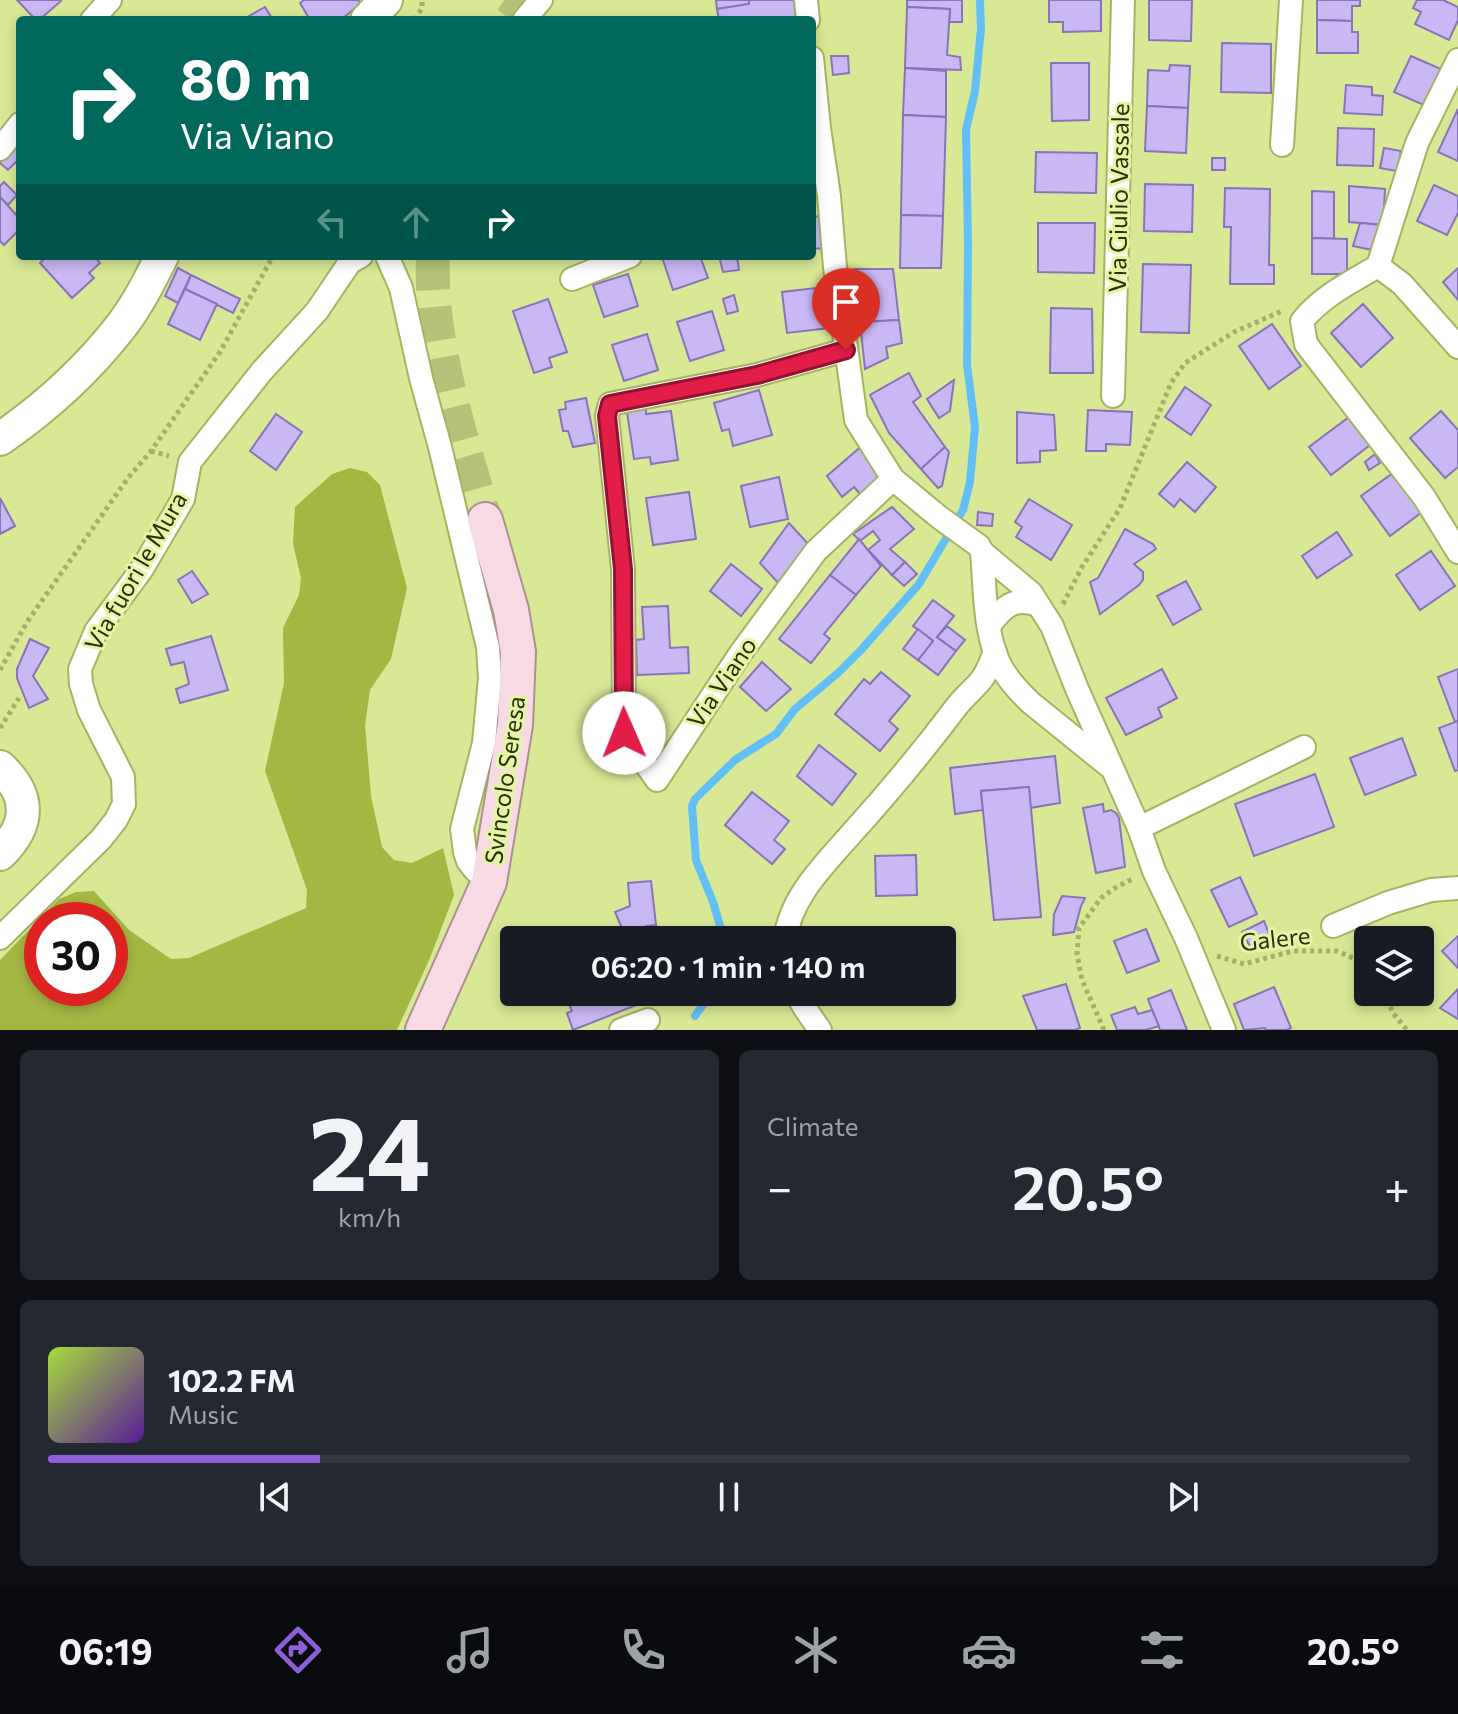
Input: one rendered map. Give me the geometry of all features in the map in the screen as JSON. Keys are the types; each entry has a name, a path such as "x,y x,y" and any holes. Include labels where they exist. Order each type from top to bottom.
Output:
{"main road":[{"name":"Svincolo Seresa","path":"423,1030 489,882 515,725 518,652 511,610 485,520"}],"street":[{"path":"96,16 110,0"},
{"path":"371,16 386,0"},
{"path":"527,16 541,0"},
{"name":"Via Giulio Vassale","path":"1113,396 1123,0"},
{"path":"1282,145 1291,0"},
{"path":"1458,60 1417,143 1378,266 1314,307 1302,321 1306,344 1424,497 1458,552"},
{"path":"816,98 820,198 835,267 856,420 893,479 1031,593 1052,626 1224,1030"},
{"path":"0,149 16,129"},
{"path":"0,439 29,419 81,372 122,325 160,260"},
{"name":"Via fuori le Mura","path":"0,938 101,839 124,804 123,777 89,710 81,684 80,669 96,631 142,569 183,499 190,462 262,371 317,311 354,260"},
{"path":"389,260 401,288 488,647 490,678 484,743 462,829 468,861 489,882"},
{"path":"572,279 620,260"},
{"path":"1378,266 1402,284 1458,347"},
{"name":"Via Viano","path":"846,350 757,375 610,404 607,416 623,569 624,733 657,780 740,654 816,551 893,479"},
{"path":"975,546 997,660 1019,691 1113,769"},
{"path":"989,626 1003,608 1015,602 1027,601 1038,605"},
{"path":"788,926 810,881 980,681 995,652"},
{"path":"1042,712 1059,713 1069,709 1075,686"},
{"path":"962,699 1005,690 1019,691"},
{"path":"1139,828 1304,747"},
{"path":"0,767 15,784 23,818 16,836 0,854"},
{"path":"1333,926 1388,903 1431,890 1458,888"},
{"path":"803,1006 820,1030"},
{"path":"621,1030 648,1020"}],"path":[{"path":"0,670 27,622 220,352 271,260"},
{"path":"1052,626 1082,567 1120,508 1171,383 1185,363 1234,332 1290,308"},
{"path":"0,728 19,698"},
{"path":"1104,1030 1082,980 1077,954 1079,928 1101,898 1129,880 1154,871"},
{"name":"Galere","path":"1186,938 1211,954 1244,964 1293,951 1337,951 1354,958"},
{"path":"1390,1006 1407,1030"}],"green space":[{"path":"350,468 367,472 380,485 407,588 391,659 370,690 365,725 371,796 382,847 394,860 412,863 443,848 454,895 397,1030 0,1030 0,960 24,935 24,1006 128,1006 128,929 171,959 189,958 306,908 307,890 265,771 284,683 283,628 299,595 301,578 293,544 295,507 332,474"},
{"path":"94,891 104,902 56,902 76,892"}],"building":[{"path":"17,0 61,1 44,16 32,16"},
{"path":"304,0 358,0 361,3 346,16 308,16 300,3"},
{"path":"716,0 749,0 749,4 717,9"},
{"path":"749,0 794,0 796,16 718,16 717,9 749,4"},
{"path":"907,0 962,0 962,22 949,22 950,9 907,7"},
{"path":"1049,0 1101,0 1101,31 1063,32 1063,22 1049,22"},
{"path":"1149,0 1192,0 1191,41 1149,40"},
{"path":"1317,0 1360,0 1360,6 1352,6 1352,21 1317,20"},
{"path":"1417,0 1443,0 1458,7 1458,20 1449,40 1415,24 1421,12 1413,8"},
{"path":"265,7 271,16 249,16"},
{"path":"907,7 950,9 947,55 960,57 961,70 905,68"},
{"path":"1317,20 1352,21 1352,32 1358,32 1358,53 1317,53"},
{"path":"1222,43 1271,44 1271,93 1221,92"},
{"path":"831,56 848,56 849,73 833,75"},
{"path":"1411,56 1443,70 1426,106 1394,92"},
{"path":"1051,63 1089,63 1089,120 1052,121"},
{"path":"1170,65 1190,66 1188,108 1147,106 1148,70 1169,71"},
{"path":"905,68 946,71 946,117 903,115"},
{"path":"1346,85 1372,87 1372,95 1383,96 1382,115 1344,113"},
{"path":"1147,106 1188,108 1186,153 1145,151"},
{"path":"1458,109 1458,161 1438,152"},
{"path":"903,115 946,117 943,216 901,215"},
{"path":"1338,128 1374,129 1373,166 1337,165"},
{"path":"16,143 16,162 8,170 0,160"},
{"path":"1384,148 1401,151 1397,171 1380,168"},
{"path":"1036,152 1097,153 1096,193 1035,192"},
{"path":"1212,158 1225,158 1225,170 1212,170"},
{"path":"4,182 16,194 8,205 0,197 0,186"},
{"path":"1145,184 1193,185 1192,232 1144,231"},
{"path":"1434,185 1458,196 1458,213 1447,235 1417,221"},
{"path":"1349,186 1385,189 1383,225 1349,222"},
{"path":"1225,188 1270,189 1269,265 1274,265 1274,284 1230,284 1231,227 1224,227"},
{"path":"1312,191 1334,192 1334,239 1312,238"},
{"path":"0,197 16,215 16,233 4,245 0,241"},
{"path":"901,215 943,216 941,268 900,268"},
{"path":"821,216 825,248 816,249 816,217"},
{"path":"1038,223 1095,223 1094,273 1038,272"},
{"path":"1360,223 1383,225 1382,252 1353,246"},
{"path":"1312,238 1347,239 1347,274 1312,274"},
{"path":"43,260 97,260 100,263 89,273 94,278 72,298 40,263"},
{"path":"663,260 701,260 708,278 673,290"},
{"path":"720,260 738,260 739,270 723,272"},
{"path":"1143,264 1191,265 1189,333 1141,332"},
{"path":"178,268 191,275 178,303 165,296"},
{"path":"1458,268 1458,300 1443,282"},
{"path":"854,269 893,269 899,320 860,322"},
{"path":"628,274 638,306 604,317 593,285"},
{"path":"191,275 240,299 233,313 185,289"},
{"path":"825,287 829,328 787,333 782,292"},
{"path":"185,289 217,304 200,340 168,324"},
{"path":"734,295 738,311 727,314 723,299"},
{"path":"548,299 567,352 549,358 552,367 534,373 513,311"},
{"path":"1363,304 1393,338 1361,367 1331,333"},
{"path":"1051,308 1092,309 1093,373 1050,373"},
{"path":"712,311 724,350 690,361 677,322"},
{"path":"899,320 902,343 886,347 888,358 865,369 860,322"},
{"path":"1272,324 1301,366 1269,389 1239,346"},
{"path":"647,334 658,370 624,381 612,345"},
{"path":"909,373 921,396 913,402 945,447 921,469 889,433 870,395"},
{"path":"954,380 950,411 939,418 927,399"},
{"path":"1185,387 1211,405 1191,435 1165,417"},
{"path":"759,390 772,435 733,446 729,429 722,431 714,403"},
{"path":"586,398 595,443 573,447 568,431 563,431 559,410 566,409 565,402"},
{"path":"646,409 646,414 671,411 678,460 651,464 650,457 634,459 627,412"},
{"path":"1088,410 1132,412 1130,445 1106,444 1106,451 1086,451"},
{"path":"1441,411 1458,430 1458,467 1445,478 1410,438"},
{"path":"1017,412 1054,415 1056,450 1040,451 1040,462 1017,463"},
{"path":"276,414 302,432 276,470 250,451"},
{"path":"1349,417 1370,445 1331,475 1309,447"},
{"path":"864,444 885,472 861,495 854,487 842,497 827,476"},
{"path":"945,447 949,452 942,486 938,488 921,469"},
{"path":"1375,454 1380,463 1369,470 1365,462"},
{"path":"1187,462 1216,487 1195,512 1180,499 1174,507 1159,494"},
{"path":"1393,473 1422,512 1390,536 1361,496"},
{"path":"779,477 788,519 750,527 741,486"},
{"path":"689,492 696,539 653,545 646,498"},
{"path":"0,498 15,526 0,534"},
{"path":"1029,499 1072,525 1051,560 1016,537 1022,527 1015,522"},
{"path":"892,507 914,529 890,549 905,562 892,575 868,550 880,540 873,531 860,541 853,534"},
{"path":"978,512 993,514 992,526 977,525"},
{"path":"789,523 810,546 781,586 760,563"},
{"path":"1125,529 1153,544 1156,549 1134,564 1143,572 1139,585 1100,614 1090,582 1098,578"},
{"path":"1337,532 1352,555 1317,578 1302,556"},
{"path":"859,539 881,566 856,595 830,575"},
{"path":"1431,551 1455,586 1420,610 1396,575"},
{"path":"905,562 917,574 904,586 892,575"},
{"path":"731,564 762,589 741,616 710,591"},
{"path":"192,571 208,594 192,603 178,580"},
{"path":"830,575 856,595 824,634 830,639 811,663 779,639"},
{"path":"1186,581 1201,609 1173,625 1157,596"},
{"path":"933,600 954,616 937,637 956,651 938,675 918,660 933,641 913,626"},
{"path":"668,606 670,648 688,647 689,673 637,675 636,640 644,639 642,607"},
{"path":"947,626 965,640 956,651 937,637"},
{"path":"918,629 933,641 918,660 903,649"},
{"path":"211,636 228,690 180,703 176,689 189,684 184,662 171,665 166,649"},
{"path":"30,639 49,648 33,676 48,699 29,708 17,678 17,669"},
{"path":"762,662 791,689 766,711 740,687"},
{"path":"1162,669 1177,698 1158,708 1162,717 1126,735 1106,698"},
{"path":"1458,669 1458,721 1455,722 1438,677"},
{"path":"881,672 910,696 889,721 898,729 880,751 835,714 864,679 870,684"},
{"path":"1458,721 1458,770 1455,771 1439,728"},
{"path":"1402,738 1416,775 1365,795 1350,758"},
{"path":"819,745 856,774 832,805 797,776"},
{"path":"1055,756 1060,803 1030,808 1029,787 981,791 983,810 955,814 950,768"},
{"path":"1315,774 1334,827 1254,856 1235,804"},
{"path":"1029,787 1041,917 994,920 981,791"},
{"path":"752,792 789,821 774,840 785,849 772,864 725,825"},
{"path":"1103,804 1104,812 1111,810 1119,818 1125,867 1096,873 1083,808"},
{"path":"916,855 917,895 876,896 875,856"},
{"path":"1240,877 1257,914 1229,927 1211,890"},
{"path":"651,881 656,925 621,926 615,912 630,906 628,883"},
{"path":"1062,896 1085,898 1074,932 1053,935 1054,914"},
{"path":"1264,921 1272,941 1252,950 1242,932"},
{"path":"1146,929 1159,961 1127,973 1114,941"},
{"path":"1458,936 1458,968 1442,951"},
{"path":"1066,984 1080,1028 1037,1030 1023,996"},
{"path":"1274,987 1291,1028 1244,1030 1234,1004"},
{"path":"1458,989 1458,1019 1440,1008"},
{"path":"1171,990 1187,1030 1160,1030 1148,999"},
{"path":"570,1006 634,1006 573,1030 567,1013 572,1011"},
{"path":"1135,1007 1138,1014 1152,1010 1159,1026 1146,1030 1117,1030 1111,1015"}],"waterway":[{"path":"720,926 696,860 692,806 695,799 735,760 776,734 795,709 861,650 919,584 963,510 970,482 975,427 967,365 966,130 975,91 981,28 980,0"},
{"path":"695,1016 702,1006"}],"tunnel":[{"path":"514,16 526,0"},
{"path":"433,260 436,322 442,356 457,423 485,520"}],"route":[{"path":"624,733 623,569 607,416 610,404 757,375 846,350"}]}
